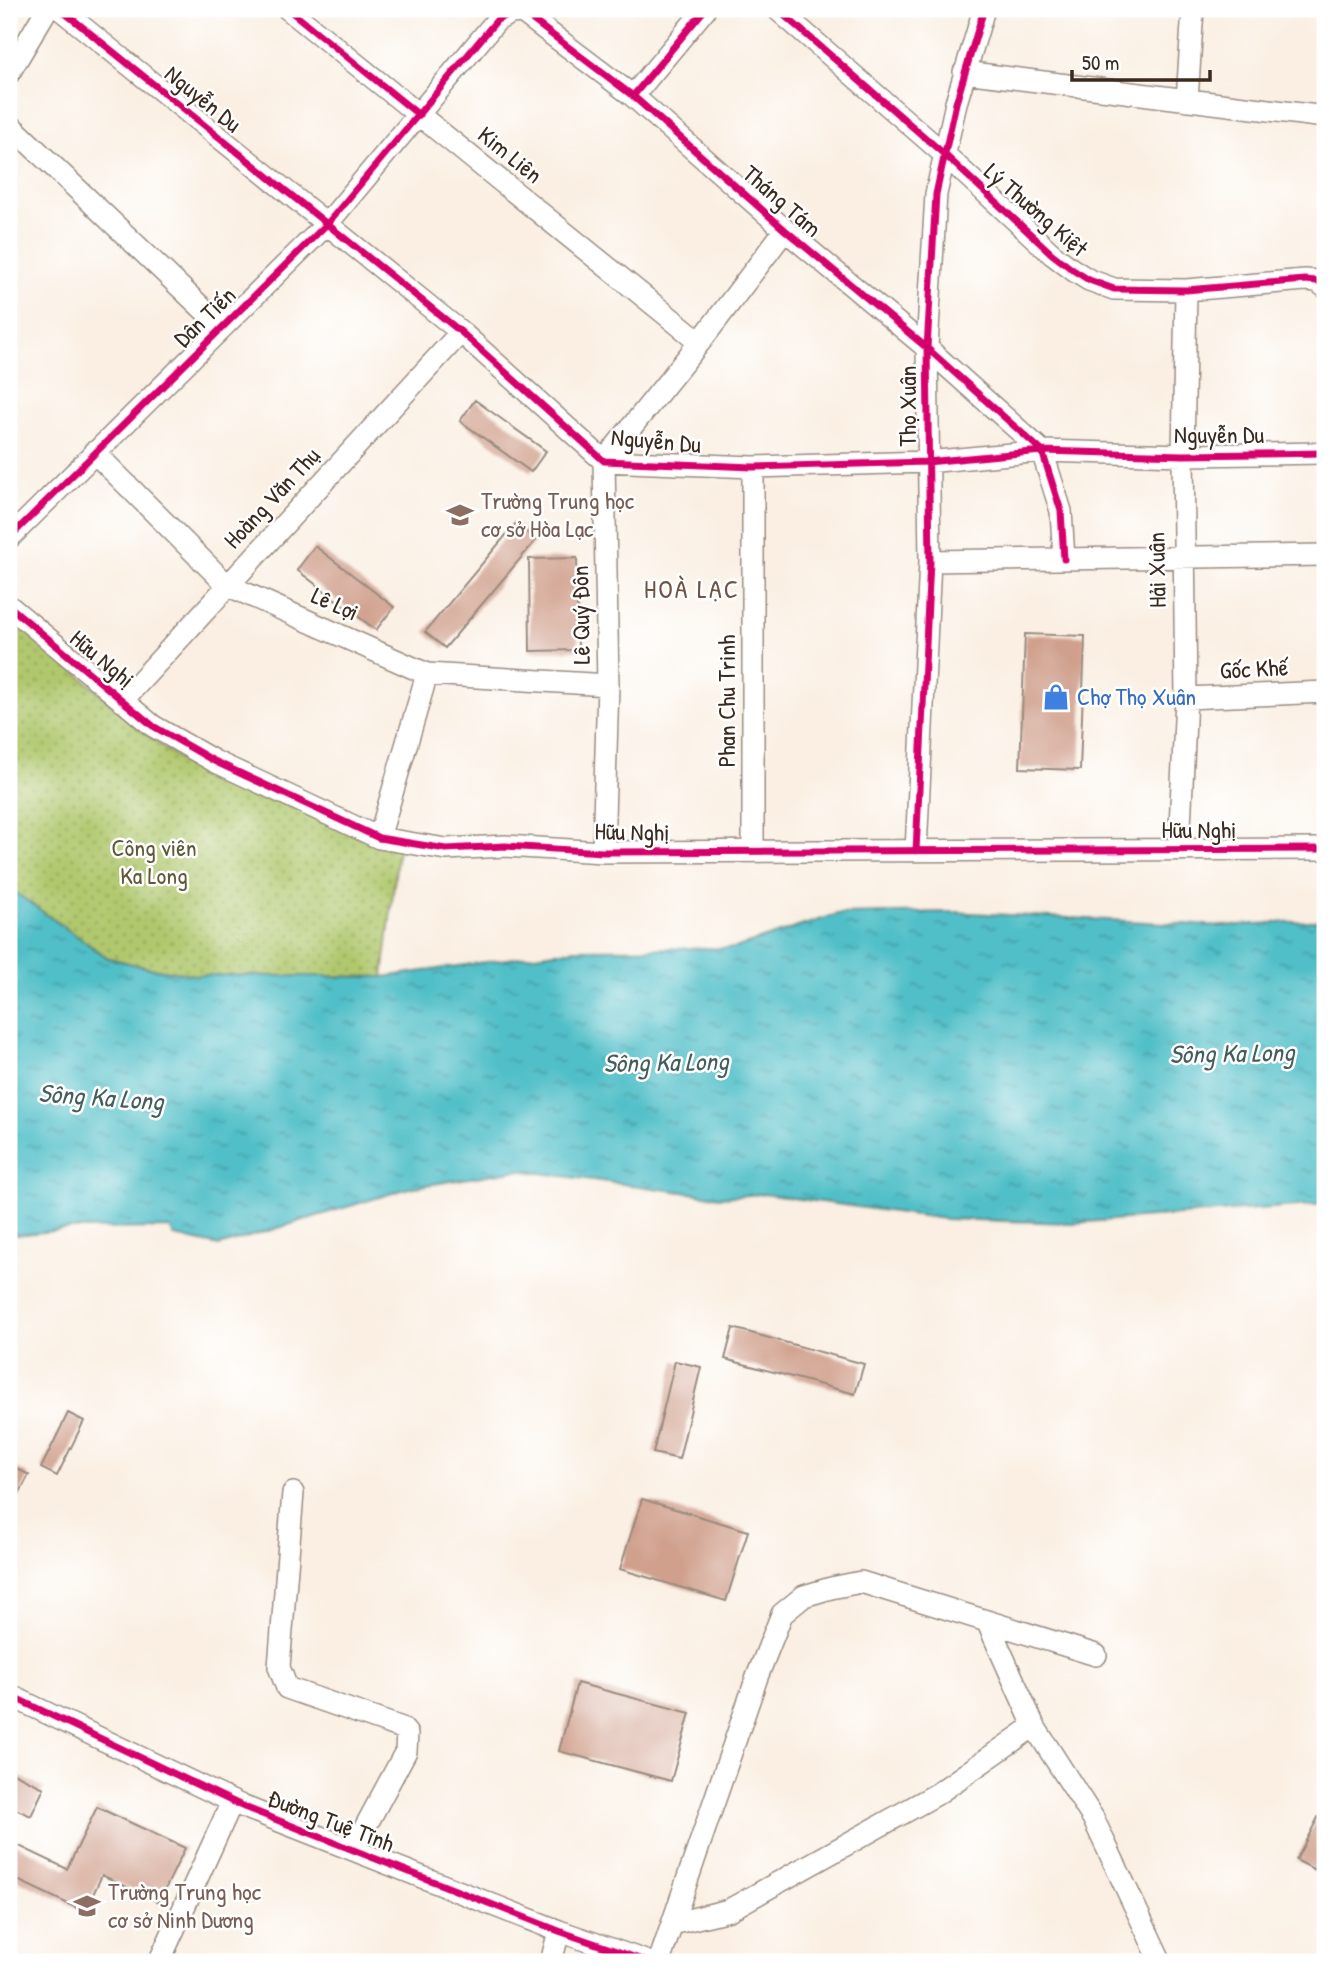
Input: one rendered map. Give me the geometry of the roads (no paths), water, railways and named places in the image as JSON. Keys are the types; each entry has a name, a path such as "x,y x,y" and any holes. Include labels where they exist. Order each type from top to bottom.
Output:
{"street":[{"path":"9,73 47,9"},
{"name":"Nguyễn Du","path":"60,9 461,332 604,461 753,467 927,462 1042,451 1182,455 1325,453"},
{"name":"Kim Liên","path":"288,9 700,342"},
{"path":"633,96 705,9"},
{"name":"Lý Thường Kiệt","path":"777,9 1073,270 1114,289 1186,290 1305,280 1317,281 1325,287"},
{"name":"Thọ Xuân","path":"916,851 930,561 927,348 936,194 964,72 984,9"},
{"path":"1187,100 1193,9"},
{"name":"Tháng Tám","path":"419,116 497,20 511,13 522,12 633,96 785,230 927,348 1042,451"},
{"path":"964,72 1325,117"},
{"name":"Dân Tiến","path":"9,538 327,224 419,116"},
{"path":"9,124 222,327"},
{"path":"604,461 700,342 785,230"},
{"name":"Hải Xuân","path":"1179,849 1186,698 1182,455 1186,290"},
{"name":"Hoàng Văn Thụ","path":"122,701 461,332"},
{"path":"1042,451 1061,511 1064,559"},
{"name":"Lê Lợi","path":"94,452 228,585 427,674 608,685"},
{"name":"Lê Quý Đôn","path":"603,852 608,685 604,461"},
{"name":"Phan Chu Trinh","path":"753,467 753,851"},
{"path":"930,561 1325,555"},
{"name":"Hữu Nghị","path":"9,606 153,726 214,761 379,838 446,849 505,846 603,852 1325,849"},
{"path":"379,838 427,674"},
{"name":"Gốc Khế","path":"1186,698 1325,692"},
{"path":"293,1493 279,1667 287,1688 402,1728 407,1734 406,1751 353,1850"},
{"path":"659,1962 757,1677 782,1614 804,1596 861,1582 1096,1655"},
{"path":"986,1621 1034,1726 1093,1818 1161,1962"},
{"name":"Đường Tuệ Tĩnh","path":"9,1695 232,1802 559,1931 648,1962"},
{"path":"673,1924 729,1910 937,1794 1034,1726"},
{"path":"159,1962 232,1802"},
{"path":"551,1962 559,1931"}],"water":[{"name":"Sông Ka Long","path":"9,888 108,958 194,975 383,977 576,949 735,948 837,914 952,912 1222,926 1325,920 1325,1204 1073,1223 945,1219 763,1194 720,1197 518,1170 409,1188 219,1246 174,1236 170,1228 70,1229 9,1236"}],"place":[{"name":"Trường Trung học cơ sở Hòa Lạc","path":"460,515"},
{"name":"Chợ Thọ Xuân","path":"1056,697"},
{"name":"Trường Trung học cơ sở Ninh Dương","path":"87,1906"}],"district":[{"name":"HOÀ LẠC","path":"692,589"}],"park label":[{"name":"Công viên Ka Long","path":"154,862"}]}
